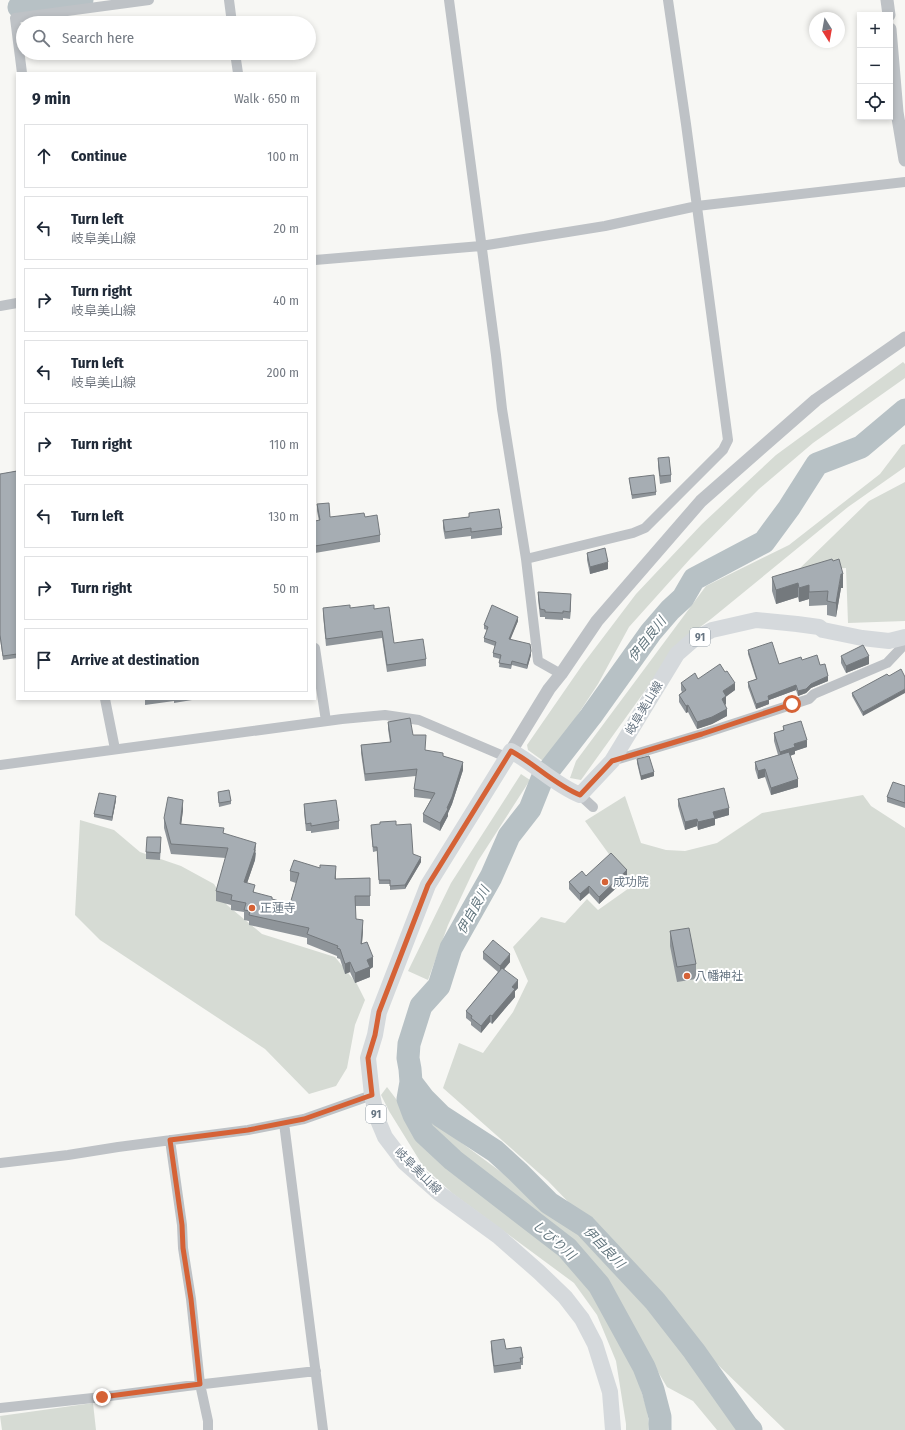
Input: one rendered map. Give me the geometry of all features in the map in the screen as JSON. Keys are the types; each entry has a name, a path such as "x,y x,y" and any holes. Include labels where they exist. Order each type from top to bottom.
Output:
{"main road":[{"name":"岐阜美山線","path":"575,793 612,761 677,654 693,640 712,630 756,620 819,627 823,630 862,638 889,641 905,637"},
{"name":"岐阜美山線","path":"513,755 428,885 379,1012 375,1035 368,1058 372,1095 377,1118 385,1137 404,1162 439,1193 498,1236 539,1272 565,1296 582,1319 595,1344 610,1392 613,1430"},
{"path":"513,755 575,793"}],"street":[{"path":"31,16 149,0"},
{"path":"229,0 231,16"},
{"path":"449,0 502,409 526,559 538,661 561,674"},
{"path":"526,559 633,533 644,528 723,450 728,440 668,0"},
{"path":"887,0 888,12"},
{"path":"892,48 898,112 905,160"},
{"path":"21,60 22,72"},
{"path":"236,60 238,72"},
{"path":"316,260 481,246 605,226 697,206 905,182"},
{"path":"0,306 16,303"},
{"path":"0,765 385,714 419,720 513,755 549,689 597,621 701,501 816,400 905,338"},
{"path":"612,761 702,734 809,699 814,694 887,663 905,644"},
{"path":"316,655 326,721"},
{"path":"105,700 115,749"},
{"path":"575,793 593,807"},
{"path":"0,1163 248,1130 304,1119 372,1095"},
{"path":"284,1123 323,1430"},
{"path":"170,1140 182,1225 183,1248 191,1299 200,1384 208,1421 208,1430"},
{"path":"0,1408 316,1371"}],"shaded area":[{"path":"903,362 905,364 905,378 813,443 759,489 690,559 629,627 598,684 546,763 528,750 527,745 583,664 636,594 702,524 776,455"},
{"path":"905,444 905,467 848,507 711,619 680,642 581,780 570,778 576,761 706,586 789,545 880,474 902,445"},
{"path":"905,482 905,621 848,623 846,568 796,572 869,501"},
{"path":"521,774 530,780 478,861 448,925 428,980 408,971 451,883"},
{"path":"863,795 871,806 905,828 905,1430 785,1430 717,1364 639,1275 548,1181 443,1088 459,1043 483,1053 513,1012 528,981 513,947 541,917 565,923 587,899 598,910 632,886 585,821 625,796 641,843 666,850 685,851 717,843 762,813"},
{"path":"80,820 114,830 140,852 181,866 214,884 227,905 262,934 335,957 357,984 365,1000 355,1025 347,1068 336,1086 309,1094 265,1049 100,940 75,915"},
{"path":"387,1087 421,1132 464,1178 552,1249 587,1282 611,1317 635,1370 647,1410 649,1424 648,1430 626,1430 616,1361 597,1315 574,1283 452,1193 423,1166 389,1111 381,1095"},
{"path":"421,1113 591,1238 620,1271 746,1430 717,1430 693,1401 667,1387 605,1282 569,1241 505,1192 459,1154"},
{"path":"93,1403 96,1430 2,1430 0,1416"}],"building":[{"path":"669,457 671,475 660,476 658,458"},
{"path":"16,471 16,654 3,656 0,635 0,474"},
{"path":"654,475 656,492 632,495 629,478"},
{"path":"329,503 330,517 364,513 365,517 377,515 380,535 316,546 316,521 320,520 317,504"},
{"path":"499,509 502,528 471,532 471,528 445,532 443,520 469,517 469,513"},
{"path":"605,548 608,562 590,567 587,553"},
{"path":"832,559 833,561 839,559 843,574 841,574 836,603 827,601 828,591 809,592 809,585 799,588 798,583 776,590 772,577"},
{"path":"538,592 571,594 570,612 545,612 545,610 540,609"},
{"path":"350,605 350,608 374,605 374,609 389,607 394,643 423,639 426,659 387,665 382,631 326,639 323,608"},
{"path":"492,605 518,617 509,639 530,644 531,651 527,665 512,661 511,665 499,663 501,655 493,653 496,642 484,638 488,627 484,625"},
{"path":"772,642 779,664 801,657 802,660 817,655 820,665 825,664 828,676 811,684 806,689 798,691 796,685 768,696 769,700 756,704 748,682 757,679 748,650"},
{"path":"863,645 869,656 846,666 841,656"},
{"path":"720,664 735,683 723,691 726,696 722,699 727,709 712,717 697,722 688,705 686,706 679,695 686,690 681,683 695,673 698,679"},
{"path":"901,669 905,677 905,689 863,712 852,693 887,674 889,676"},
{"path":"410,718 413,735 426,735 425,750 443,753 443,756 463,762 447,808 448,809 440,823 423,814 435,793 414,789 417,769 365,774 361,745 391,742 388,722"},
{"path":"801,721 807,740 794,744 795,747 780,752 774,733 784,730 783,726"},
{"path":"789,752 798,779 771,788 765,769 758,771 755,762"},
{"path":"649,756 654,772 641,776 637,759"},
{"path":"893,782 905,786 905,803 887,797"},
{"path":"724,788 729,808 713,812 715,818 698,822 697,819 685,822 678,799"},
{"path":"229,790 231,801 219,803 218,792"},
{"path":"99,793 116,796 112,817 94,814"},
{"path":"168,797 183,800 180,824 224,828 223,833 256,843 244,882 255,885 253,892 290,904 299,873 290,871 294,860 320,868 320,865 336,866 335,879 370,878 370,896 355,896 356,919 363,920 361,944 367,942 373,957 367,960 370,967 355,973 350,962 345,964 340,949 337,948 338,946 307,934 309,928 249,915 250,911 244,910 246,903 231,900 232,895 216,891 228,848 171,844 164,818"},
{"path":"336,800 339,821 311,826 311,823 306,824 304,804"},
{"path":"396,821 396,825 411,824 413,854 421,857 405,885 390,886 390,880 379,880 377,847 373,847 371,825 380,824 380,822"},
{"path":"147,837 161,837 160,853 146,852"},
{"name":"成功院","path":"611,853 627,870 599,897 589,886 580,894 569,882 582,871 586,876"},
{"path":"689,928 696,964 677,967 670,931"},
{"path":"493,940 510,954 500,966 483,952"},
{"path":"502,968 518,980 512,987 515,989 492,1016 490,1015 481,1026 471,1018 472,1016 466,1011"},
{"path":"504,1339 506,1349 521,1347 523,1358 520,1358 521,1362 494,1366 491,1341"}],"waterway":[{"path":"19,7 82,0"},
{"name":"伊自良川","path":"660,1430 660,1417 653,1390 644,1367 599,1285 567,1248 453,1160 424,1133 414,1115 408,1099 411,1082 408,1058 409,1044 421,1006 439,986 451,948 491,877 509,836 530,809 542,779 591,716 651,632 670,610 683,598 694,579 764,542 789,508 817,464 861,447 905,410"},
{"name":"伊自良川","path":"411,1082 424,1099 441,1116 495,1151 549,1203 585,1226 655,1301 694,1351 751,1430"}],"place":[{"name":"成功院","path":"605,882"},
{"name":"正蓮寺","path":"252,908"},
{"name":"八幡神社","path":"687,976"}],"route":[{"path":"102,1397 200,1384 191,1299 183,1248 182,1225 170,1140 248,1130 304,1119 372,1095 368,1058 375,1035 379,1012 428,885 511,751 522,757 570,791 580,795 612,761 702,734 792,704"}],"water label":[{"name":"しびり川","path":"554,1240"}]}
